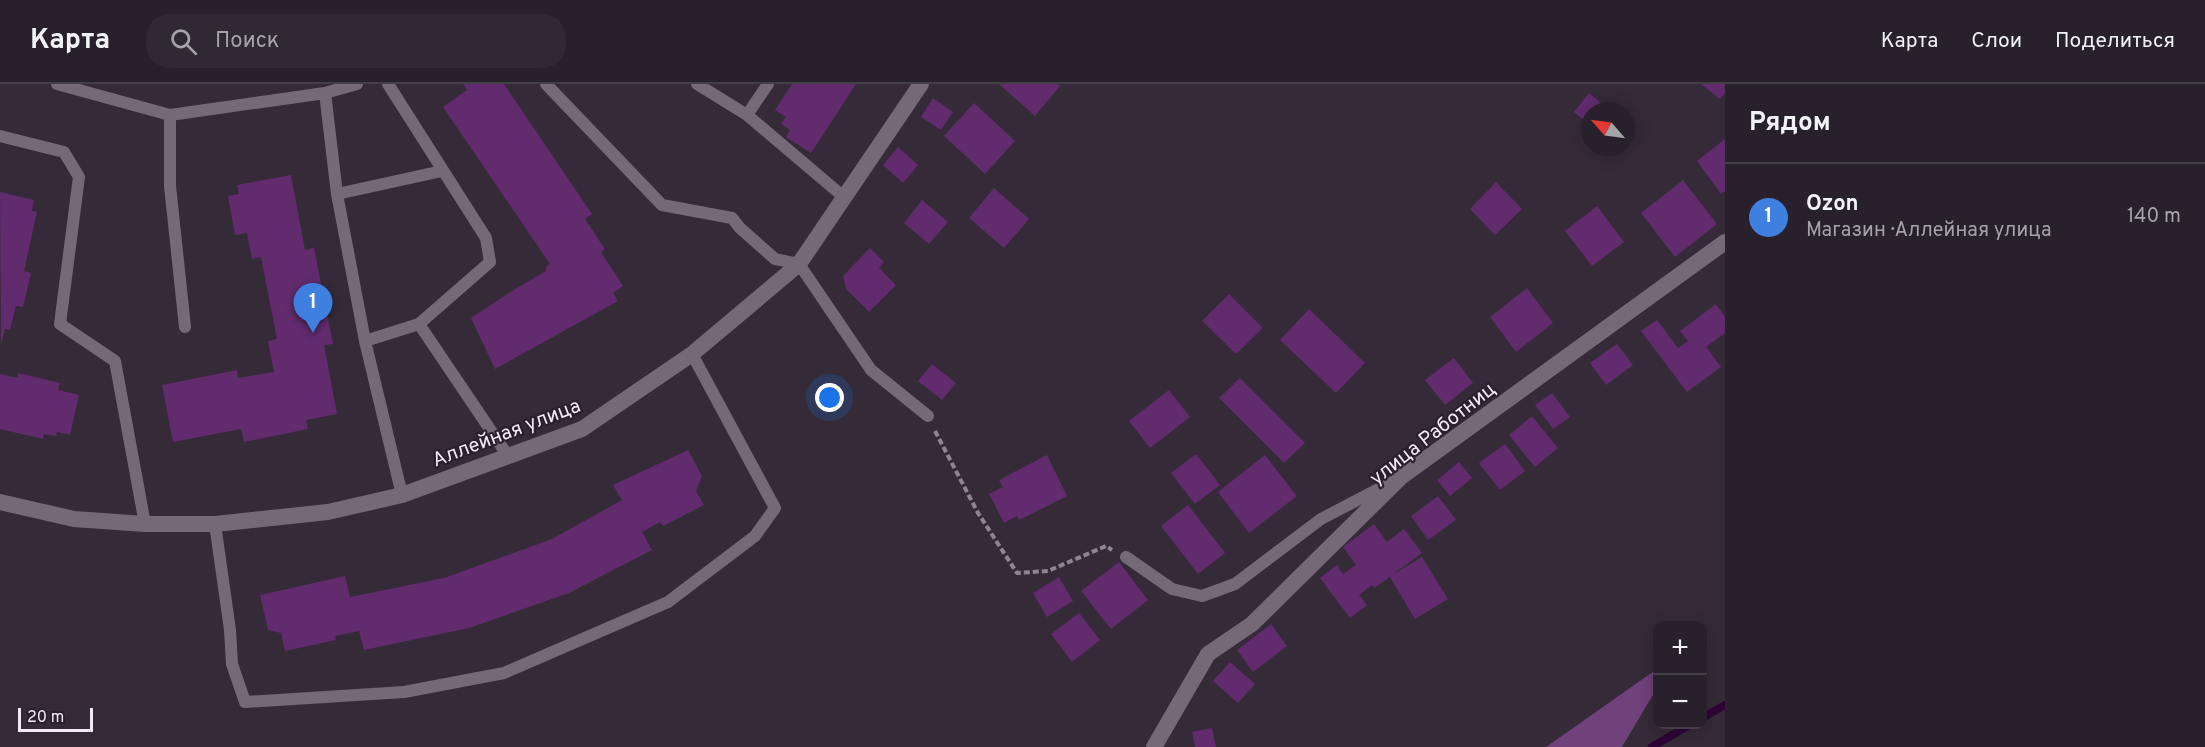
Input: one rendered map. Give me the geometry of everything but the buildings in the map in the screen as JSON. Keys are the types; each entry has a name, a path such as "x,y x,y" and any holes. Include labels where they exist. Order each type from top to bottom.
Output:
{"street":[{"name":"Аллейная улица","path":"0,502 74,519 145,524 215,525 328,512 402,495 582,429 692,354 799,264 921,84"},
{"name":"улица Работниц","path":"1154,747 1208,654 1252,624 1401,477 1725,242"}],"lane":[{"path":"57,84 170,115 325,93 357,84"},
{"path":"365,341 419,324 490,262 486,238 388,84"},
{"path":"546,84 662,204 732,218 775,259 799,264 871,370 928,416"},
{"path":"698,84 747,115 845,198"},
{"path":"747,115 768,84"},
{"path":"325,93 337,195 365,341 402,495"},
{"path":"170,115 170,186 185,327"},
{"path":"0,136 64,152 79,177 60,324 115,361 145,524"},
{"path":"337,195 442,171"},
{"path":"419,324 508,456"},
{"path":"215,525 230,630 232,664 245,702 404,692 504,673 668,602 755,536 775,508 692,354"},
{"path":"1126,557 1172,588 1202,596 1235,584 1320,519 1401,477"}],"path":[{"path":"928,416 978,513 1017,573 1048,571 1106,546 1126,557"}],"shaded area":[{"path":"1653,672 1653,695 1622,747 1546,747"}],"waterway":[{"path":"1707,715 1725,705"},
{"path":"1652,747 1683,729"}],"place":[{"name":"Ozon","path":"313,333"}]}
